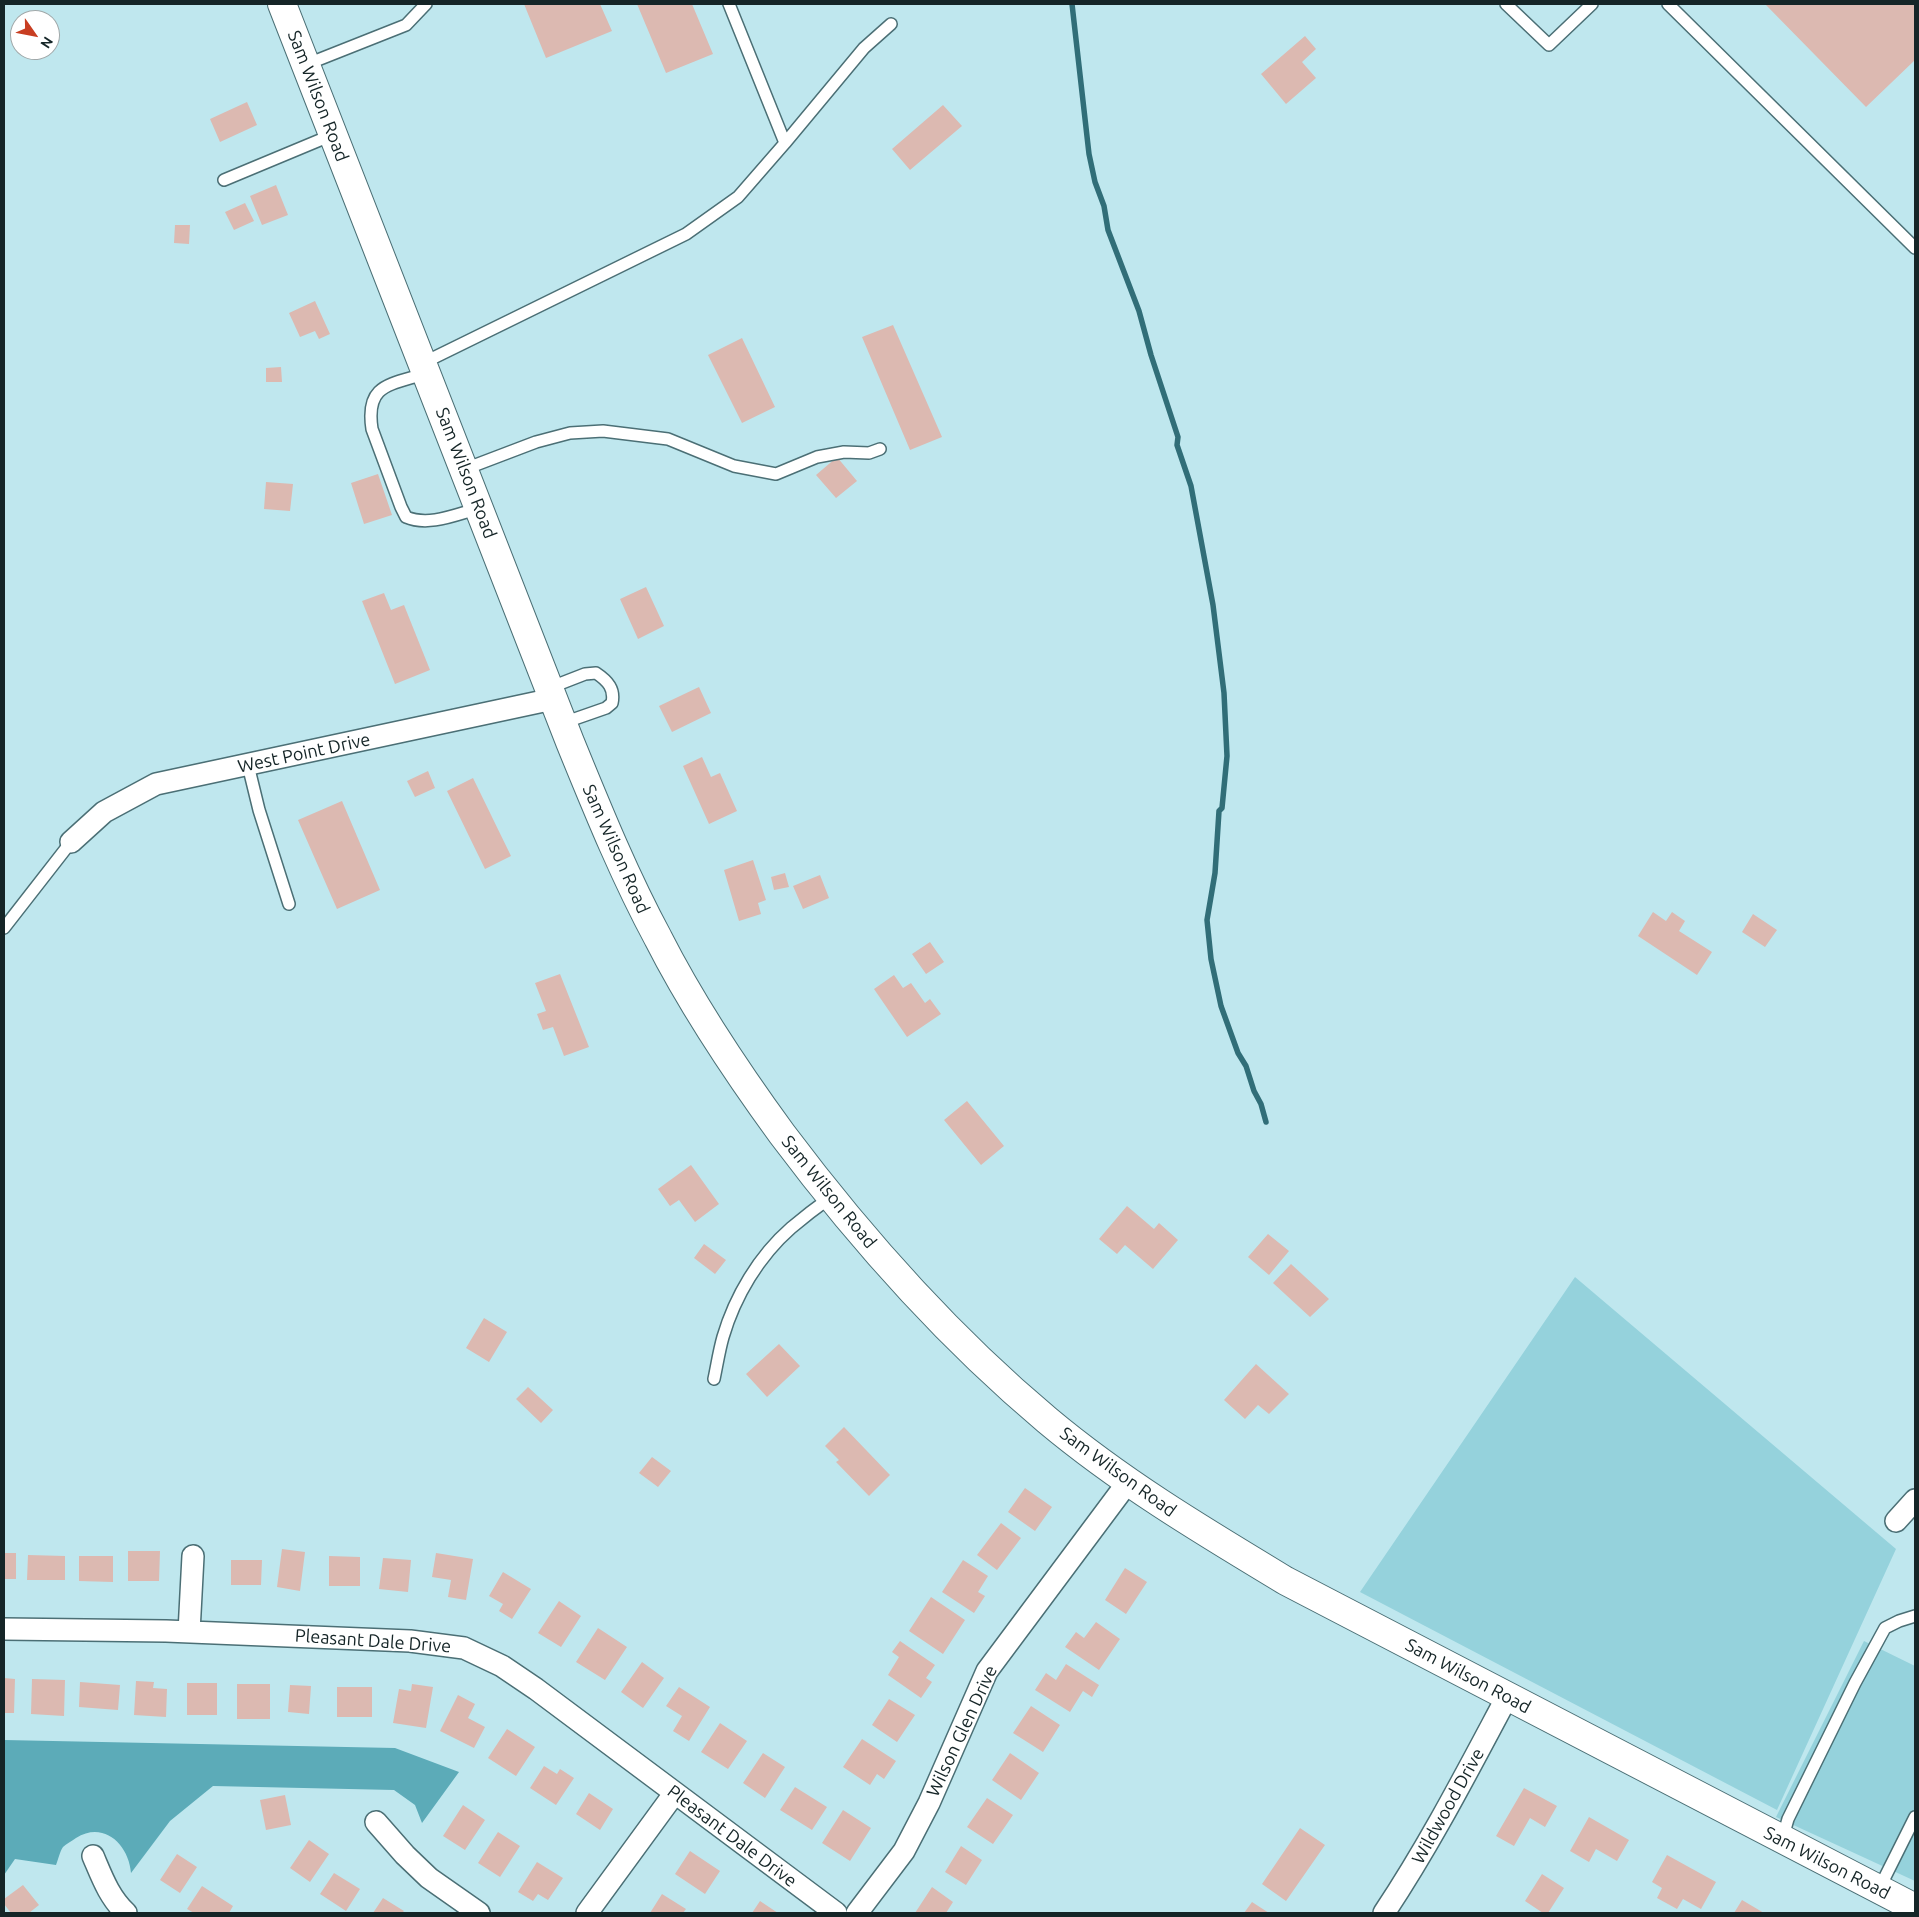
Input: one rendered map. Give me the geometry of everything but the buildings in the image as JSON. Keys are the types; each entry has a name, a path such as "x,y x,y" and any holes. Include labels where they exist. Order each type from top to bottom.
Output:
{"street":[{"name":"Sam Wilson Road","path":"282,4 606,831 638,899 679,977 724,1051 749,1088 830,1197 887,1263 980,1360 1048,1420 1128,1482 1186,1521 1286,1581 1915,1908"},
{"name":"West Point Drive","path":"71,842 104,812 156,784 555,703"},
{"name":"Wilson Glen Drive","path":"857,1913 904,1851 928,1803 987,1672 1128,1482"},
{"path":"1896,1521 1915,1500"},
{"path":"189,1632 193,1556"},
{"name":"Pleasant Dale Drive","path":"4,1629 189,1632 372,1638 464,1648 502,1666 536,1689 627,1756 674,1794 836,1913"},
{"name":"Wildwood Drive","path":"1384,1913 1406,1880 1456,1793 1507,1697"},
{"path":"587,1913 674,1794"},
{"path":"376,1822 405,1855 429,1878 478,1913"},
{"path":"93,1856 104,1884 116,1904 126,1913"}],"lane":[{"path":"305,65 406,25 426,4"},
{"path":"729,4 785,143"},
{"path":"1506,4 1549,45 1592,4"},
{"path":"1668,4 1915,248"},
{"path":"480,508 434,520 414,521 406,518 372,429 370,416 374,396 384,388 686,234 738,196 864,48 892,24"},
{"path":"224,180 332,134"},
{"path":"465,469 536,442 570,433 603,431 668,439 734,466 776,474 817,457 844,452 869,453 880,449"},
{"path":"248,765 259,810 288,904"},
{"path":"4,928 71,842"},
{"path":"714,1379 723,1337 747,1281 766,1255 790,1229 830,1197"},
{"path":"1782,1840 1788,1819 1855,1683 1885,1628 1915,1616"},
{"path":"1878,1890 1915,1818"}],"shaded area":[{"path":"1575,1277 1896,1549 1777,1810 1360,1592"},
{"path":"1864,1641 1915,1666 1915,1881 1776,1817"},
{"path":"4,1740 395,1748 459,1772 422,1823 415,1805 394,1790 213,1786 170,1821 131,1873 126,1853 120,1845 113,1838 96,1832 86,1833 64,1846 56,1865 15,1859 4,1875"}],"waterway":[{"path":"1072,4 1089,154 1095,182 1104,206 1108,230 1139,311 1151,355 1178,437 1177,445 1191,486 1213,605 1224,693 1227,756 1222,808 1219,811 1215,873 1207,920 1211,959 1221,1006 1238,1053 1246,1066 1254,1091 1261,1104 1266,1122"}]}
